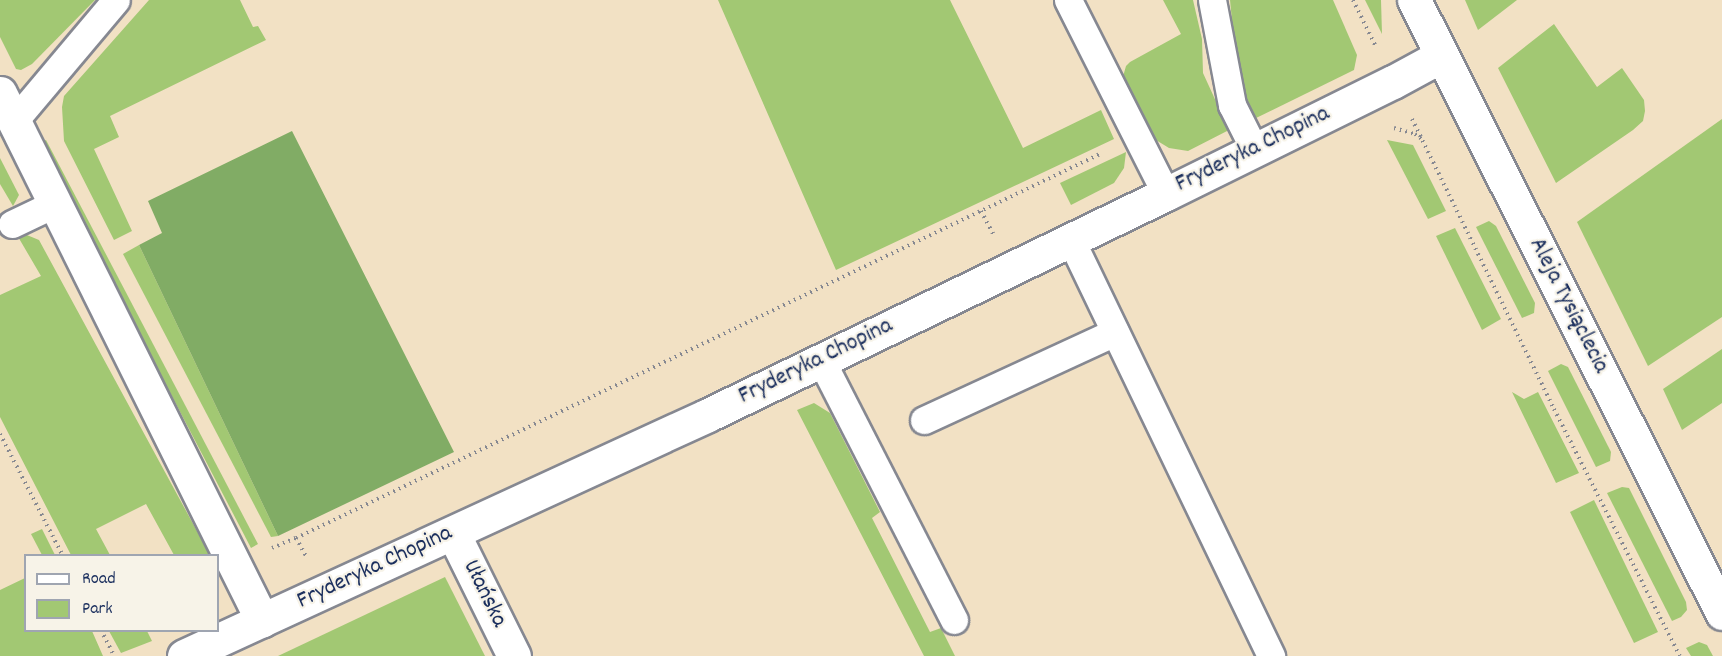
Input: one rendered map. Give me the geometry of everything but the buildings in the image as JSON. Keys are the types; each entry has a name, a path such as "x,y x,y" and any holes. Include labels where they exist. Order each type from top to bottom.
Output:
{"street":[{"name":"Aleja Tysiąclecia","path":"1414,0 1722,613"},
{"name":"Fryderyka Chopina","path":"184,656 453,533 821,360 1070,238 1166,194 1441,56"},
{"path":"7,107 262,620"},
{"name":"Ułańska","path":"453,533 514,656"}],"lane":[{"path":"7,107 116,0"},
{"path":"1068,0 1166,194"},
{"path":"1212,0 1232,105 1254,149"},
{"path":"12,224 54,204"},
{"path":"1070,238 1271,656"},
{"path":"924,420 1115,332"},
{"path":"821,360 954,620"}],"path":[{"path":"1353,0 1375,44"},
{"path":"1413,122 1554,409 1680,656"},
{"path":"296,538 1138,135"},
{"path":"0,434 62,554"},
{"path":"102,632 114,656"}],"green space":[{"path":"0,0 95,0 32,64 21,70 16,69 0,37"},
{"path":"149,0 240,0 253,27 258,26 266,40 110,116 119,137 94,149 132,231 114,240 64,141 62,107 64,96"},
{"path":"718,0 950,0 1023,148 1101,110 1114,139 836,270"},
{"path":"1163,0 1193,0 1202,39 1203,73 1229,130 1188,151 1169,148 1151,137 1122,80 1126,66 1130,62 1181,34"},
{"path":"1230,0 1333,0 1357,55 1354,70 1254,119 1238,82"},
{"path":"1365,0 1381,0 1382,34"},
{"path":"1465,0 1517,0 1478,30"},
{"path":"1554,24 1597,87 1622,68 1644,100 1645,111 1643,121 1633,130 1556,183 1498,68"},
{"path":"1722,119 1722,317 1648,366 1577,222"},
{"path":"292,131 454,452 278,536 139,245 162,233 148,201"},
{"path":"46,140 258,544 251,548 40,143"},
{"path":"1387,140 1413,145 1446,211 1428,219"},
{"path":"1126,152 1124,168 1114,183 1071,205 1060,183"},
{"path":"0,158 19,195 13,206 0,184"},
{"path":"1489,221 1496,226 1535,303 1534,313 1522,318 1476,227"},
{"path":"1455,228 1501,319 1482,330 1436,236"},
{"path":"22,233 39,240 209,554 173,554 146,504 96,529 109,554 70,554 0,417 0,295 41,276 17,235"},
{"path":"139,245 278,536 271,537 123,254"},
{"path":"1722,349 1722,403 1682,430 1663,389"},
{"path":"1561,364 1568,367 1611,452 1610,461 1596,467 1548,371"},
{"path":"1512,392 1524,399 1538,392 1579,473 1556,483"},
{"path":"814,403 830,413 880,512 872,518 930,632 941,628 955,656 924,656 797,410"},
{"path":"1622,487 1629,488 1686,602 1687,610 1681,617 1672,621 1607,493"},
{"path":"1594,500 1658,632 1634,643 1570,512"},
{"path":"42,529 54,554 41,554 31,534"},
{"path":"445,577 485,656 278,656"},
{"path":"24,578 24,632 92,632 103,656 0,656 0,590"},
{"path":"110,632 148,632 152,641 121,653"},
{"path":"1699,642 1707,645 1713,656 1691,656 1686,648"}]}
